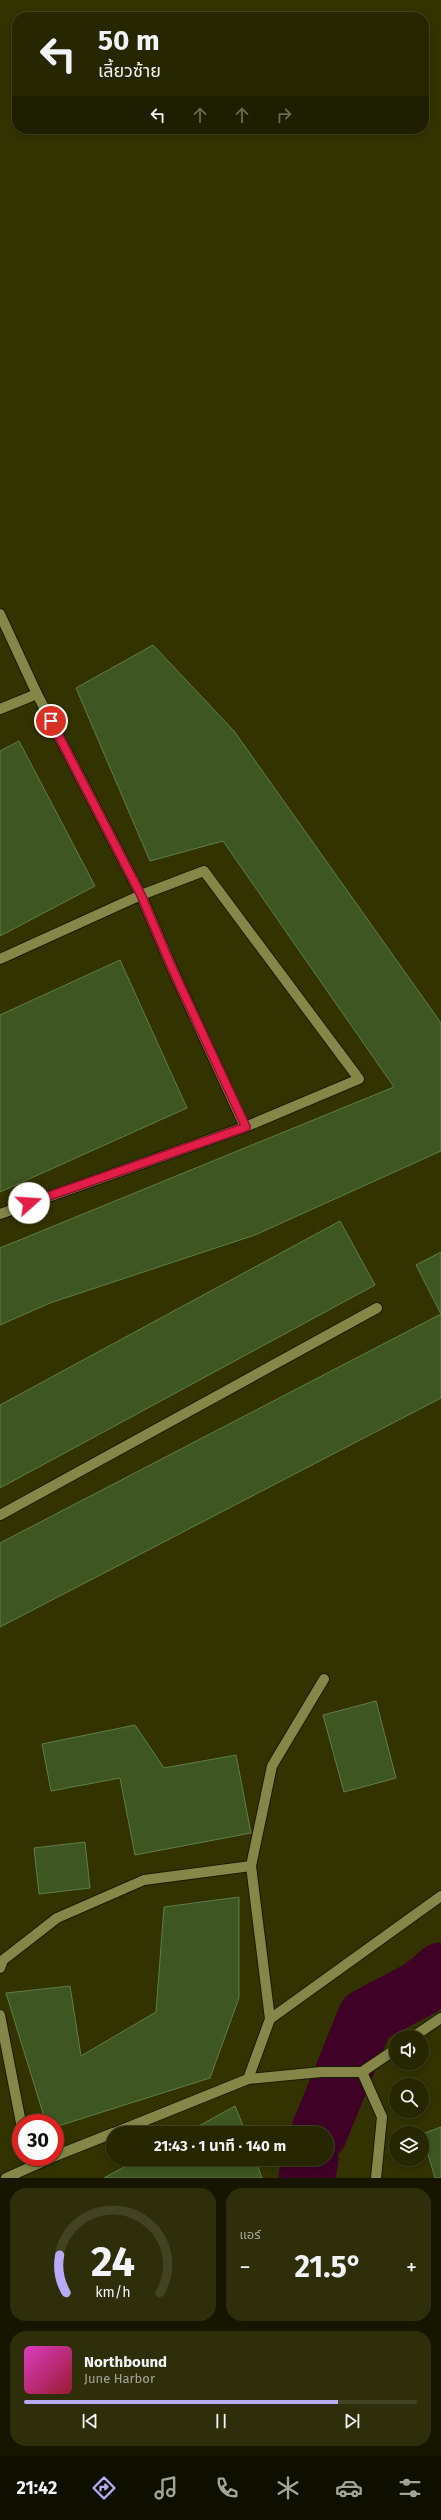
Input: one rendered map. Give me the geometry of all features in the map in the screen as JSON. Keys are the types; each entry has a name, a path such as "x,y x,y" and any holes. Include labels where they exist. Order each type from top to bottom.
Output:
{"street":[{"path":"0,614 37,694 141,895 172,968 246,1127"},
{"path":"0,709 37,694"},
{"path":"0,959 141,895 204,871 359,1079 246,1127 0,1214"},
{"path":"0,1515 377,1308"},
{"path":"248,2080 270,2019 251,1866 272,1766 324,1679"},
{"path":"0,1968 3,1960 57,1918 138,1883 251,1866"},
{"path":"270,2019 441,1896"},
{"path":"0,2015 19,2114"},
{"path":"423,2030 441,2018"},
{"path":"131,2126 248,2080 321,2072 361,2072 389,2054"},
{"path":"361,2072 382,2117 376,2178"},
{"path":"64,2153 106,2136"},
{"path":"6,2178 23,2166"}],"building":[{"path":"153,645 234,731 441,1023 441,1151 255,1235 50,1303 0,1325 0,1248 394,1087 223,841 150,861 76,688"},
{"path":"19,741 95,886 0,936 0,751"},
{"path":"120,960 187,1108 0,1192 0,1015"},
{"path":"340,1221 375,1285 0,1488 0,1405"},
{"path":"441,1252 441,1314 416,1265"},
{"path":"441,1314 441,1398 0,1627 0,1543"},
{"path":"376,1701 396,1778 344,1792 323,1715"},
{"path":"135,1725 164,1768 236,1755 251,1833 135,1855 120,1778 51,1791 42,1744"},
{"path":"85,1842 90,1888 39,1894 34,1848"},
{"path":"239,1897 239,1998 210,2078 64,2124 64,2114 43,2114 6,1993 70,1986 81,2056 156,2012 164,1907"},
{"path":"235,2106 243,2126 199,2126"},
{"path":"441,2127 441,2178 435,2178 429,2158 429,2131"},
{"path":"126,2166 258,2166 262,2178 104,2178"}],"waterway":[{"path":"322,2126 366,2017 421,1988 441,1971"},
{"path":"307,2178 309,2166"}],"route":[{"path":"29,1203 246,1127 172,968 141,895 51,721"}]}
